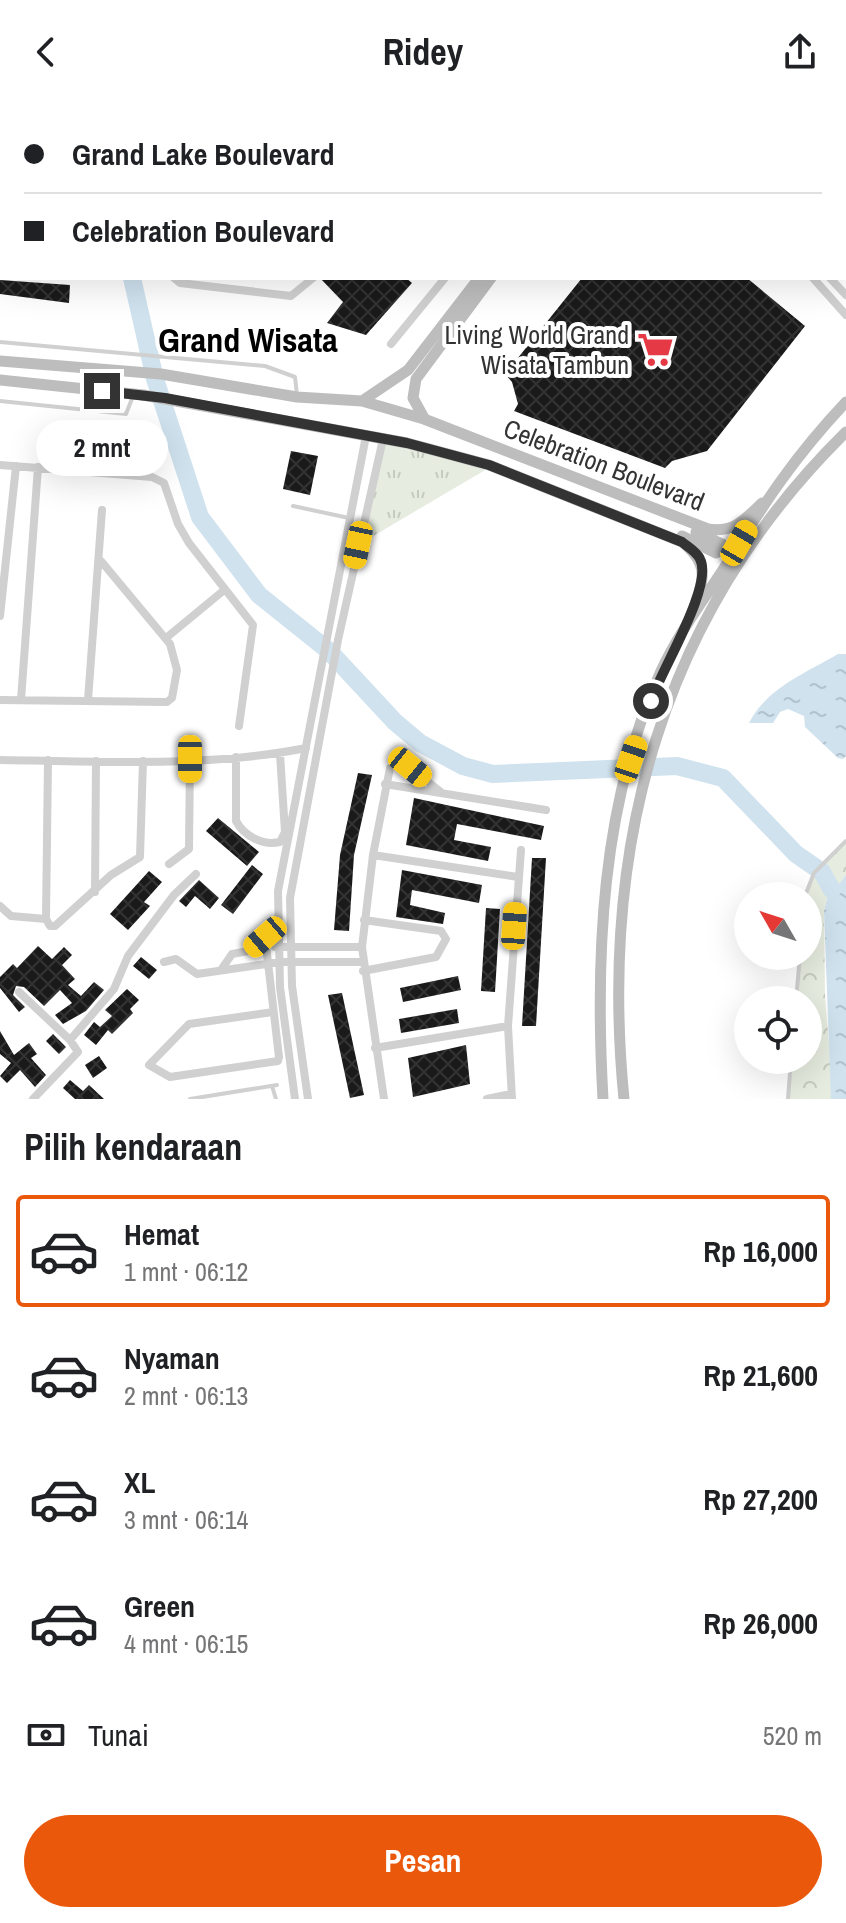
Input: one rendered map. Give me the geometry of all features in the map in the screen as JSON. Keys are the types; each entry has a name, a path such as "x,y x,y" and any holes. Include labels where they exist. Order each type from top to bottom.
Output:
{"street":[{"path":"176,280 180,283 211,283 291,296 306,282"},
{"path":"391,344 443,280"},
{"path":"0,361 161,374 297,397 362,401 408,370 477,280"},
{"path":"424,419 413,398 416,379 490,280"},
{"path":"815,280 846,315"},
{"path":"832,280 846,295"},
{"path":"0,380 165,398 366,436 278,891 280,962 295,1099"},
{"name":"Celebration Boulevard","path":"362,401 424,419 708,529 724,531 736,527 762,503"},
{"path":"603,1099 599,1028 604,892 631,759 661,671 690,618 762,503 807,443 846,402"},
{"path":"624,1099 617,1033 622,896 639,796 649,759 677,678 729,576 798,479 846,432"},
{"name":"Celebration Boulevard","path":"366,436 407,443 489,465 682,542 700,556 704,570 690,618"},
{"path":"308,1099 292,986 290,898 338,640 383,439"},
{"path":"0,465 161,480 178,524 223,591 250,619 255,630 239,726"},
{"path":"0,616 16,466"},
{"path":"21,700 38,467"},
{"path":"605,488 629,503 718,541 722,544 721,551 716,553 656,523 647,526"},
{"path":"88,700 101,561 102,510"},
{"path":"0,700 169,701 177,664 166,638 101,561"},
{"path":"166,638 223,591"},
{"path":"0,767 0,760 143,761 236,757 280,754 317,746"},
{"path":"236,757 236,821 263,844 271,844 280,842 285,832 280,754"},
{"path":"169,864 189,849 190,759"},
{"path":"48,760 46,919 50,926 55,926 95,893 111,875 143,853 143,761"},
{"path":"95,893 96,761"},
{"path":"384,1099 362,947 373,855 390,768 397,762 410,767 442,793"},
{"path":"385,784 546,810"},
{"path":"487,1099 511,1096 508,1026 521,850"},
{"path":"373,855 518,877"},
{"path":"70,1040 114,989 128,956 174,895 196,874"},
{"path":"0,906 11,916 46,919"},
{"path":"164,962 176,959 197,974 280,962 363,967 436,957 446,939 441,931 364,920"},
{"path":"250,950 273,928"},
{"path":"265,937 279,1057 274,1064 170,1077 149,1065 189,1024 273,1012"},
{"path":"221,970 232,954 250,950 292,946 362,947"},
{"path":"19,992 70,1040 77,1056 33,1099"},
{"path":"375,1048 508,1026"}],"lane":[{"path":"0,342 157,354 288,372 298,383 297,397"},
{"path":"0,401 126,414 130,412 138,394"},
{"path":"293,506 350,518"},
{"path":"810,882 814,873 846,841"},
{"path":"788,1099 790,1074"},
{"path":"190,1099 274,1085 276,1099"}],"green space":[{"path":"383,439 492,466 358,545"},
{"path":"846,841 846,875 827,899 824,911 831,1099 788,1099 790,1074 822,1074 822,986 797,986 799,970 822,970 822,882 810,882 814,873"}],"water":[{"path":"838,654 846,654 846,756 843,759 838,758 805,727 804,716 788,709 780,712 773,723 749,723 776,691"},
{"path":"846,875 846,1099 831,1099 824,911 827,899"}],"building":[{"path":"0,280 70,285 69,303 0,294"},
{"path":"322,280 408,280 412,283 366,335 327,323 343,302"},
{"name":"Living World Grand Wisata Tambun","path":"580,280 749,280 805,326 707,451 672,461 665,468 514,411 518,404 512,382 505,374"},
{"path":"291,451 318,456 310,495 283,489"},
{"path":"358,773 372,775 354,855 349,931 334,930 340,855"},
{"path":"414,798 544,826 541,840 457,824 454,840 491,847 488,861 406,845"},
{"path":"218,818 259,852 247,866 206,831"},
{"path":"532,858 546,858 536,1026 522,1026"},
{"path":"252,865 263,874 233,914 221,905"},
{"path":"402,870 482,885 479,903 412,890 410,905 445,913 443,924 396,917"},
{"path":"149,871 162,882 144,902 150,906 128,930 110,914"},
{"path":"199,880 219,898 210,909 195,896 186,907 179,901"},
{"path":"486,908 500,909 495,992 481,991"},
{"path":"38,946 52,959 64,947 72,955 62,965 75,979 68,985 81,996 94,982 104,990 86,1011 63,1024 55,1015 72,1003 60,990 44,1006 24,987 16,986 13,995 25,1007 19,1012 0,988 0,977 13,964 17,968"},
{"path":"141,957 157,970 149,979 133,966"},
{"path":"458,976 461,990 403,1002 400,988"},
{"path":"127,989 139,1000 130,1009 133,1013 112,1034 108,1030 96,1045 84,1035 94,1022 100,1027 112,1016 105,1010"},
{"path":"342,993 364,1095 350,1098 328,995"},
{"path":"457,1009 459,1023 401,1033 399,1019"},
{"path":"0,1031 14,1055 29,1043 37,1054 31,1058 46,1075 35,1087 20,1070 7,1083 0,1076 11,1063 0,1054"},
{"path":"53,1034 66,1047 59,1054 46,1041"},
{"path":"466,1045 470,1084 413,1097 408,1058"},
{"path":"99,1056 107,1068 93,1078 85,1065"},
{"path":"70,1080 83,1091 89,1085 104,1099 75,1099 63,1088"}],"waterway":[{"path":"132,280 155,379 200,517 259,595 329,651 395,722 420,743 463,766 493,774 677,766 723,778 796,854 822,872 832,890"}],"place":[{"name":"Living World Grand Wisata Tambun","path":"655,350"}],"district":[{"name":"Grand Wisata","path":"248,340"}],"route":[{"path":"102,391 165,398 407,443 489,465 682,542 700,556 704,570 690,618 661,671 651,701"}]}
